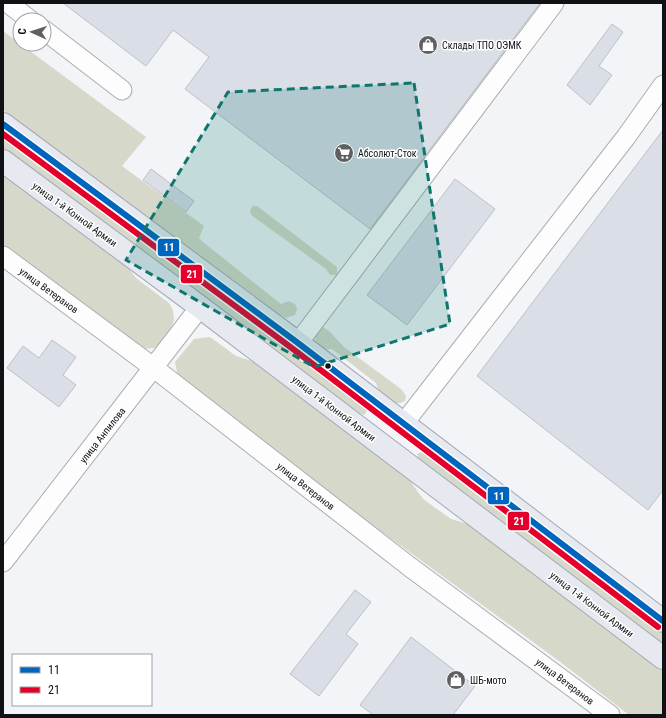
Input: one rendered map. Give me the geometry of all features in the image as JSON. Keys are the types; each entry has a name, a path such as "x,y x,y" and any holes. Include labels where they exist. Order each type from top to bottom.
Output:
{"main road":[{"path":"3,124 298,343 663,621"},
{"name":"улица 1-й Конной Армии","path":"3,161 386,447 663,658"},
{"path":"386,447 404,424"}],"street":[{"path":"8,3 20,12"},
{"path":"298,343 554,3"},
{"path":"52,36 122,90"},
{"path":"404,424 626,136 663,84"},
{"name":"улица Ветеранов","path":"3,256 154,368 410,567 610,715"},
{"name":"улица Анпилова","path":"3,562 200,307"}],"highlighted area":[{"path":"414,83 450,324 314,367 126,260 228,92"}],"green space":[{"path":"3,31 12,38 12,52 31,52 146,137 122,166 204,226 199,238 203,242 281,304 289,301 295,304 297,309 295,315 286,318 276,313 3,110"},
{"path":"3,137 194,277 366,409 366,413 364,415 354,411 260,339 3,149"},
{"path":"3,173 120,257 136,278 169,303 173,310 174,320 169,333 162,344 154,348 144,349 3,249"},
{"path":"253,206 257,206 337,267 337,275 330,275 326,269 251,215 250,210"},
{"path":"320,325 329,331 344,347 401,389 406,396 405,401 393,403 380,395 376,383 332,349 322,350 316,342 313,331"},
{"path":"210,337 236,356 252,361 262,368 408,478 423,499 451,519 471,525 663,669 663,715 629,715 559,661 323,489 178,377 175,362 194,339"},
{"path":"422,452 663,633 663,644 419,460 417,454"}],"building":[{"path":"63,3 540,3 370,229 185,89 209,57 173,30 146,66"},
{"path":"612,24 623,32 599,66 612,75 590,105 567,85"},
{"path":"663,130 663,490 648,510 477,376"},
{"path":"151,169 194,201 186,212 143,180"},
{"path":"455,179 495,209 407,325 367,295"},
{"path":"52,340 76,357 63,375 76,385 59,407 7,368 23,346 39,358"},
{"path":"355,590 371,602 346,634 358,644 319,696 290,674"},
{"path":"411,637 475,686 453,715 373,715 360,705"}],"transit line":[{"name":"11","path":"3,124 298,343 663,621"},
{"name":"21","path":"3,134 293,349 658,627"}],"place":[{"name":"Склады ТПО ОЭМК","path":"428,45"},
{"name":"Абсолют-Сток","path":"344,153"},
{"name":"ШБ-мото","path":"456,680"}]}
